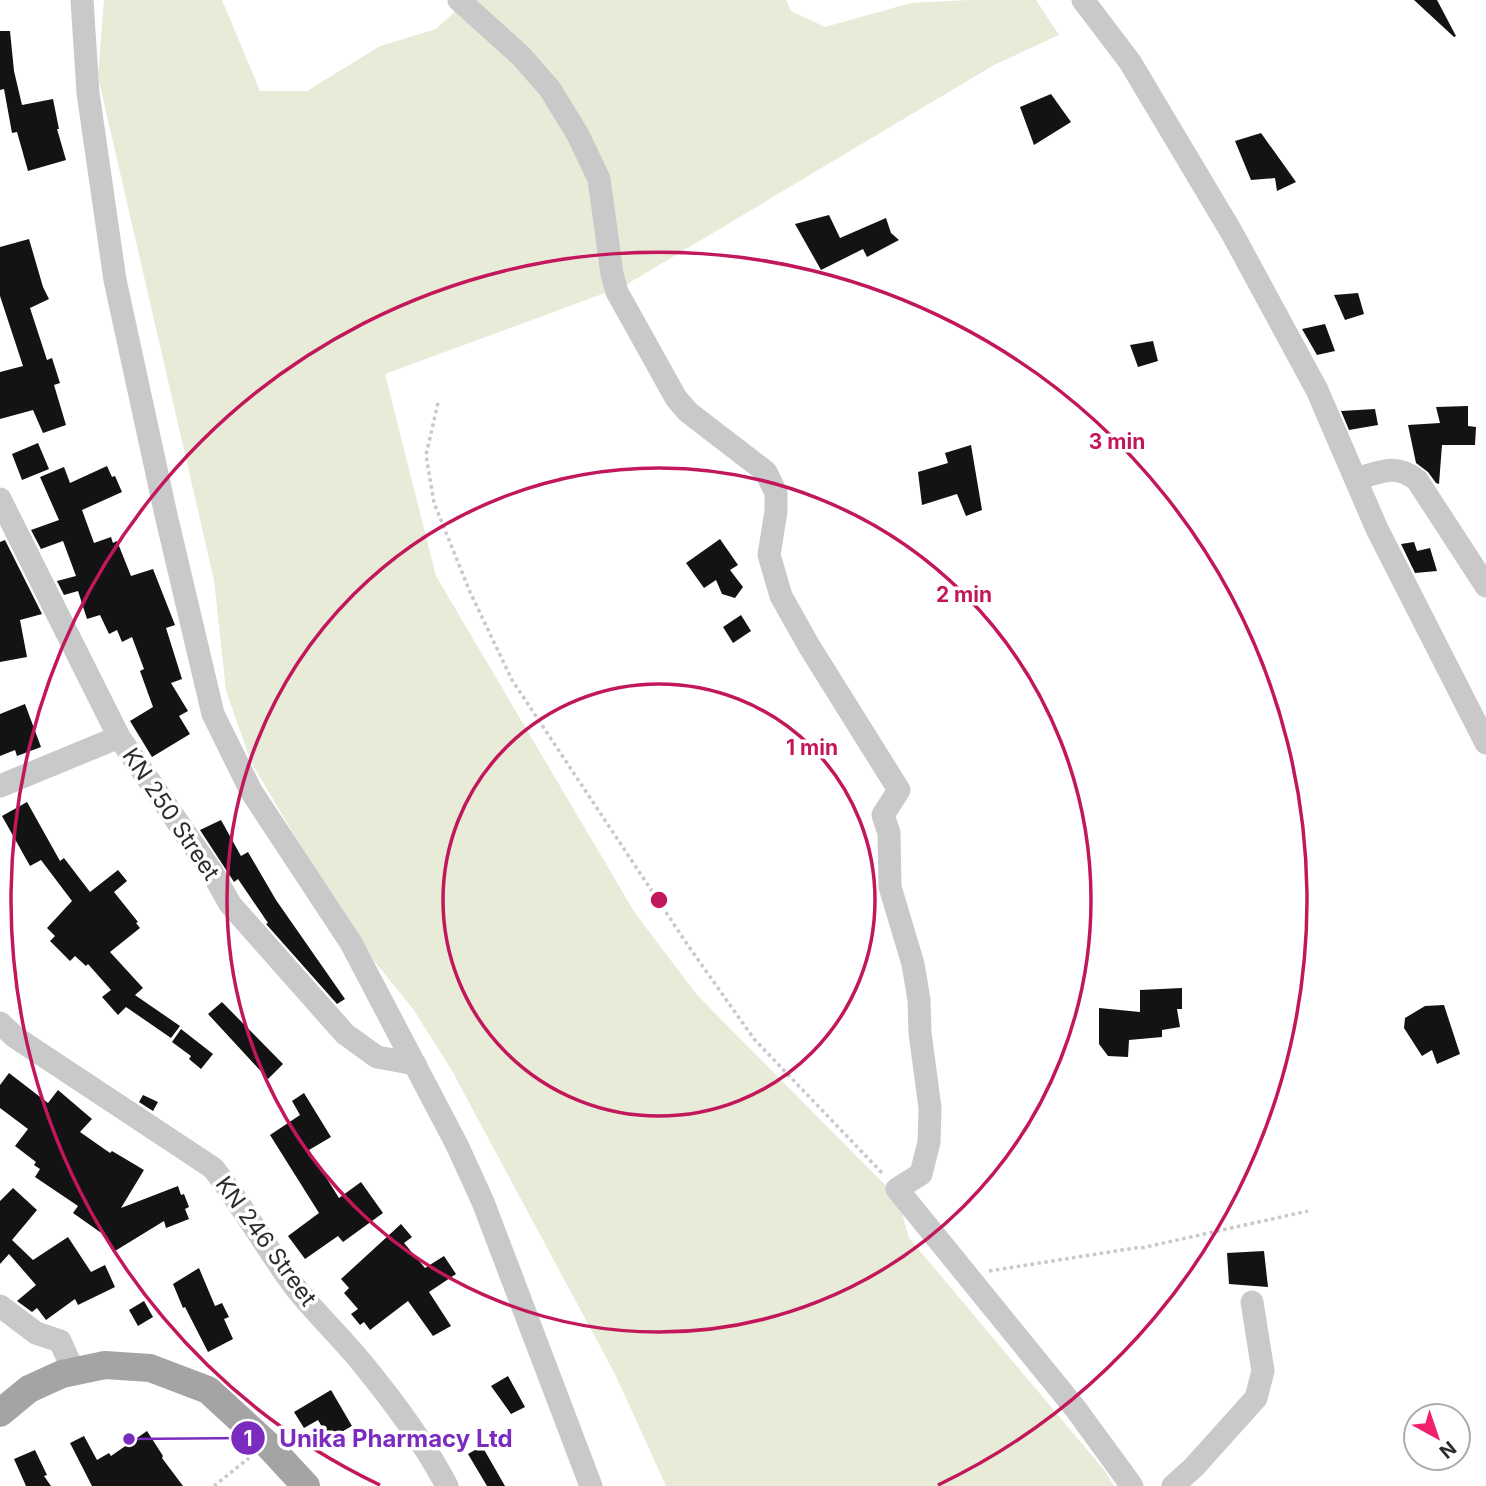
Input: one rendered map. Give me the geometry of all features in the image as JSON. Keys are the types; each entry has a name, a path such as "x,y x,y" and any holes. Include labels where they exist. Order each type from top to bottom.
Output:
{"main road":[{"path":"0,1413 29,1389 62,1374 105,1365 150,1368 208,1390 268,1445 306,1486"}],"street":[{"path":"82,0 88,93 115,280 213,714 251,792 351,943 457,1145 483,1202 592,1486"},
{"path":"459,0 521,56 550,89 578,135 599,179 611,274 617,292 676,398 688,412 766,472 776,493 769,555 781,596 899,790 883,815 890,833 890,887 913,964 930,1108 929,1142 921,1174 897,1189 1075,1408 1132,1486"},
{"path":"1083,0 1130,62 1232,233 1317,390 1377,530 1486,743"},
{"path":"1356,479 1398,469 1417,480 1486,586"},
{"name":"KN 250 Street","path":"0,499 119,737 212,872 230,904 345,1034 377,1057 415,1064"},
{"path":"0,786 119,737"},
{"name":"KN 246 Street","path":"0,1023 15,1037 213,1168 236,1196 296,1287 362,1362 402,1413 432,1457 447,1486"},
{"path":"1173,1486 1194,1467 1256,1398 1263,1371 1252,1302"},
{"path":"0,1306 36,1333 60,1340 74,1371"}],"path":[{"path":"438,403 426,455 434,503 470,592 512,680 672,922 754,1039 897,1189"},
{"path":"966,1276 1141,1248 1308,1211"},
{"path":"214,1486 268,1445"}],"green space":[{"path":"104,0 222,0 260,91 307,91 380,46 436,29 468,0 786,0 791,11 825,27 911,3 1036,0 1059,35 994,65 624,286 385,374 436,576 635,913 697,995 898,1198 909,1238 1105,1471 1114,1486 666,1486 615,1374 451,1069 413,1009 352,934 251,762 226,691 214,580 98,77"}],"building":[{"path":"1414,0 1437,0 1456,36 1454,37"},
{"path":"0,31 10,31 14,71 22,105 53,99 57,129 66,160 28,171 17,132 12,133 4,89 0,90"},
{"path":"1051,94 1071,122 1034,145 1020,107"},
{"path":"1261,133 1296,182 1277,191 1275,178 1251,180 1235,141"},
{"path":"829,215 840,238 886,218 891,233 899,240 867,257 863,249 821,270 795,224"},
{"path":"29,239 49,299 30,308 47,360 52,358 60,383 54,385 66,425 43,433 33,410 0,419 0,372 23,366 0,296 0,247"},
{"path":"1358,293 1364,314 1345,320 1334,295"},
{"path":"1325,324 1335,351 1317,355 1302,329"},
{"path":"1153,341 1158,361 1138,367 1130,345"},
{"path":"1468,406 1468,426 1476,427 1475,445 1442,445 1439,484 1436,483 1428,472 1416,463 1408,425 1440,423 1436,407"},
{"path":"1375,409 1378,425 1349,430 1341,411"},
{"path":"38,443 49,469 22,480 12,454"},
{"path":"971,445 982,510 966,516 957,494 922,505 918,472 948,463 945,453"},
{"path":"107,466 122,492 82,510 94,543 111,537 113,543 117,541 131,576 153,569 175,625 166,628 182,679 171,683 188,711 179,716 190,734 152,757 130,721 153,707 140,671 144,669 132,637 122,642 117,630 109,634 100,615 87,619 78,591 64,595 57,581 76,576 63,541 41,549 31,530 59,520 40,477 64,467 70,483"},
{"path":"720,539 738,565 730,570 743,587 735,598 722,594 716,580 704,588 686,563"},
{"path":"5,540 42,614 20,620 27,657 0,662 0,542"},
{"path":"1414,542 1417,551 1430,548 1437,571 1415,573 1401,544"},
{"path":"741,615 751,631 733,643 723,627"},
{"path":"25,704 41,747 17,756 15,750 0,756 0,714"},
{"path":"27,802 60,861 64,858 90,892 118,870 127,881 114,892 140,928 110,952 143,988 135,995 180,1026 171,1038 126,1007 118,1015 102,997 111,990 88,964 86,966 75,956 70,961 50,941 55,936 47,928 72,901 41,860 30,866 2,816"},
{"path":"221,820 241,856 248,852 276,900 345,999 337,1004 266,924 268,923 238,879 234,882 200,830"},
{"path":"1182,988 1182,1009 1177,1009 1180,1027 1162,1030 1162,1037 1129,1040 1128,1057 1108,1056 1099,1044 1099,1008 1140,1012 1140,990"},
{"path":"222,1002 283,1064 268,1079 208,1014"},
{"path":"1444,1005 1460,1054 1437,1064 1432,1050 1422,1056 1404,1028 1405,1018 1425,1006"},
{"path":"181,1029 213,1054 201,1069 189,1059 191,1056 172,1042"},
{"path":"9,1073 48,1103 58,1090 92,1119 80,1132 110,1153 112,1151 144,1170 121,1208 178,1186 189,1207 185,1209 189,1219 166,1228 164,1221 115,1251 107,1237 73,1213 78,1206 35,1177 40,1169 34,1165 36,1162 15,1146 28,1129 0,1108 0,1085"},
{"path":"304,1093 331,1137 309,1150 339,1198 361,1182 383,1213 343,1242 338,1236 305,1259 288,1236 319,1213 270,1135 300,1115 292,1101"},
{"path":"143,1095 158,1102 153,1111 139,1102"},
{"path":"13,1188 37,1210 12,1240 33,1260 68,1237 91,1272 105,1265 115,1287 78,1305 75,1299 46,1320 37,1308 32,1312 17,1301 36,1285 9,1254 0,1264 0,1201"},
{"path":"401,1224 412,1237 404,1243 425,1268 444,1256 456,1274 429,1292 451,1326 433,1336 408,1301 370,1330 364,1322 360,1325 351,1314 358,1309 344,1293 349,1288 341,1279"},
{"path":"1264,1251 1268,1287 1229,1284 1227,1253"},
{"path":"199,1268 215,1306 222,1303 229,1317 224,1319 233,1339 208,1352 173,1284"},
{"path":"144,1301 153,1317 138,1326 129,1310"},
{"path":"508,1376 525,1407 511,1414 491,1386"},
{"path":"331,1390 352,1426 329,1439 318,1420 304,1428 294,1412"},
{"path":"147,1431 162,1458 183,1486 92,1486 70,1443 84,1436 97,1460 109,1453 111,1456"},
{"path":"482,1446 505,1486 487,1486 468,1454"},
{"path":"35,1450 47,1475 44,1476 51,1486 26,1486 14,1459"}],"place":[{"name":"Unika Pharmacy Ltd","path":"129,1439"}]}
